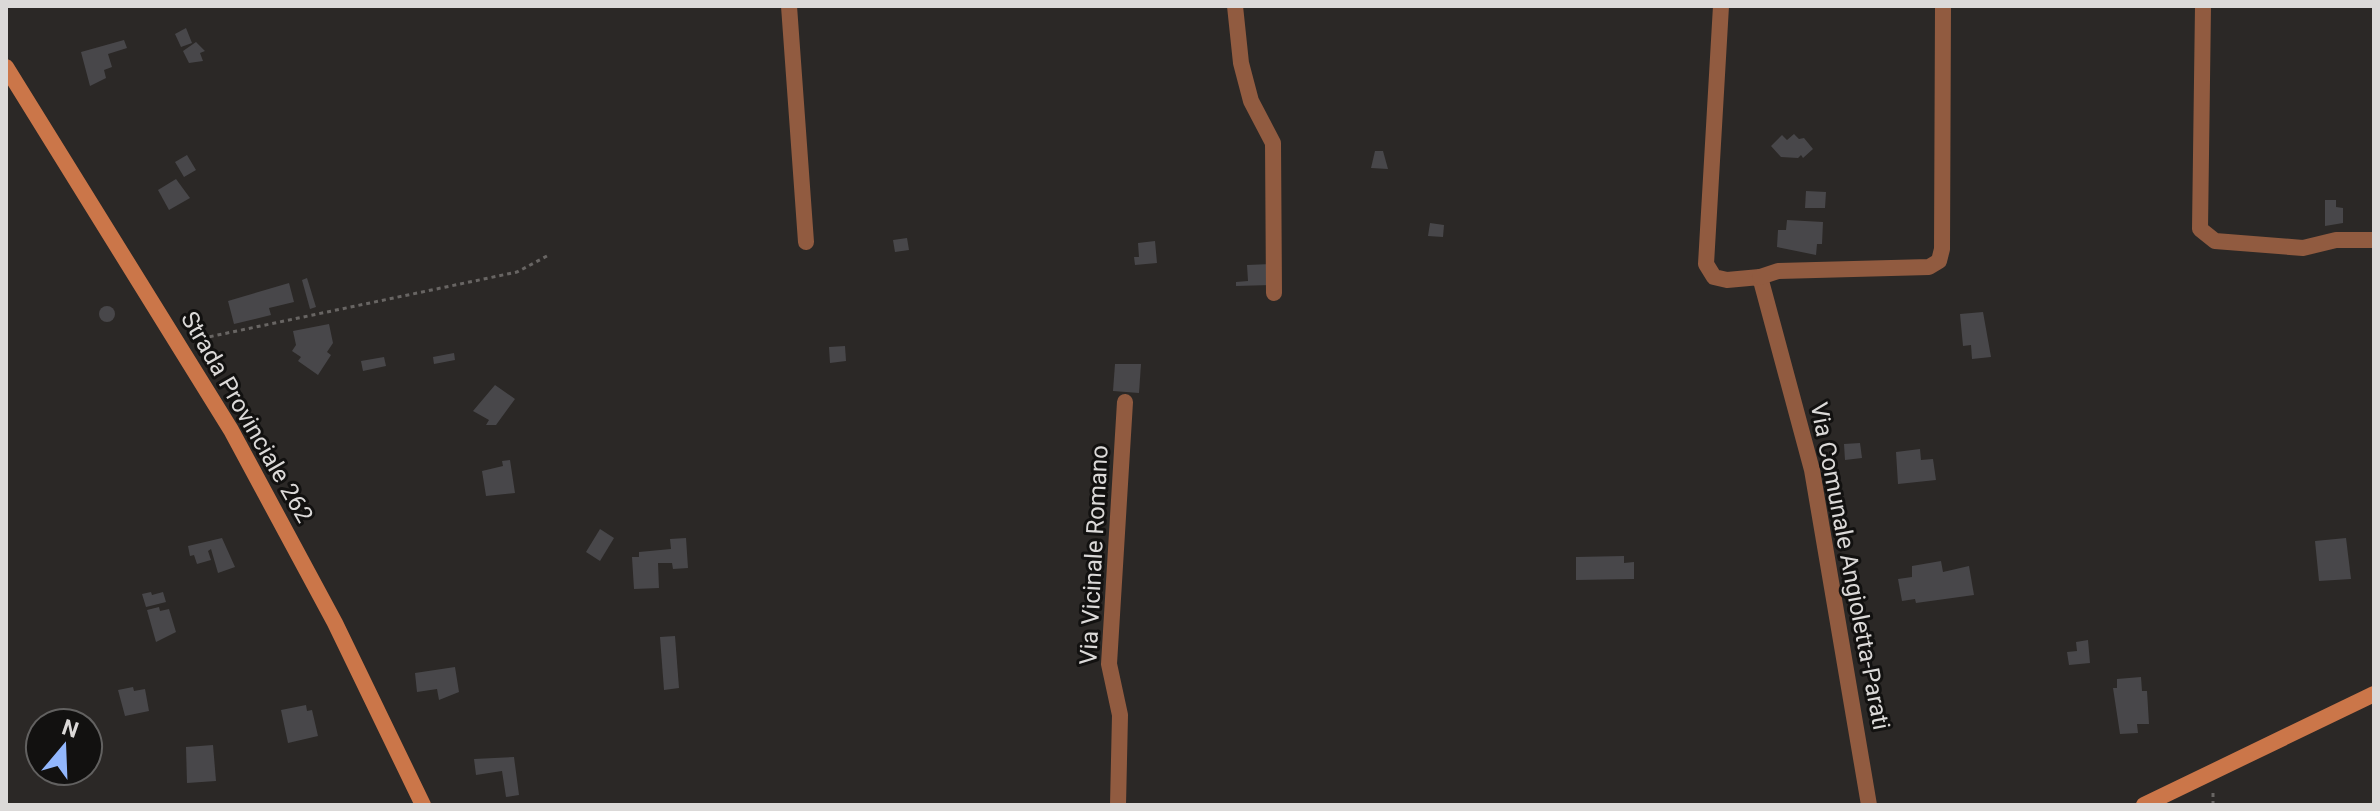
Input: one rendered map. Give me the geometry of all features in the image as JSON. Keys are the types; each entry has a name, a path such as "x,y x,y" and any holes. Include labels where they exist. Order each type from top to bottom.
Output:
{"street":[{"path":"789,6 806,242"},
{"path":"1235,6 1241,63 1251,101 1273,143 1274,293"},
{"path":"1721,6 1706,264 1714,277 1727,280 1760,277 1778,271 1929,267 1939,261 1942,249 1943,6"},
{"path":"2203,6 2200,229 2215,241 2303,248 2336,240 2374,240"},
{"name":"Strada Provinciale 262","path":"6,67 231,430 335,623 423,805"},
{"name":"Via Comunale Angioletta-Parati","path":"1760,277 1812,470 1869,805"},
{"name":"Via Vicinale Romano","path":"1118,805 1120,715 1109,664 1125,402"},
{"path":"2144,805 2374,694"}],"path":[{"path":"179,344 517,272 547,256"}],"building":[{"path":"186,28 192,43 181,47 175,34"},
{"path":"124,40 127,48 108,54 112,67 104,70 106,78 90,86 81,52"},
{"path":"196,42 205,51 200,53 203,61 189,63 183,51"},
{"path":"1794,134 1799,139 1804,138 1813,149 1803,158 1801,155 1798,158 1781,157 1771,146 1782,135 1787,140"},
{"path":"1375,151 1383,151 1388,169 1371,168"},
{"path":"187,155 196,170 184,177 175,162"},
{"path":"176,179 190,198 169,210 158,190"},
{"path":"1806,191 1826,192 1825,208 1805,208"},
{"path":"2325,200 2336,200 2336,207 2343,208 2343,223 2325,226"},
{"path":"1787,220 1823,222 1822,244 1817,244 1816,255 1777,247 1778,230 1786,230"},
{"path":"1430,223 1444,225 1443,237 1428,236"},
{"path":"907,238 909,250 895,252 893,240"},
{"path":"1155,241 1157,263 1135,265 1134,257 1139,257 1138,243"},
{"path":"1271,264 1271,285 1236,286 1236,282 1248,281 1247,265"},
{"path":"307,278 316,307 310,309 302,280"},
{"path":"289,283 294,302 269,308 271,315 234,324 228,301"},
{"path":"107,306 113,308 113,320 107,322 101,320 99,314 101,308"},
{"path":"1983,312 1991,357 1972,359 1971,345 1963,346 1960,314"},
{"path":"329,324 333,343 327,352 331,355 318,375 298,361 301,357 292,351 296,345 293,331"},
{"path":"845,346 846,361 830,363 829,347"},
{"path":"454,353 455,360 434,364 433,357"},
{"path":"384,357 386,366 363,371 361,361"},
{"path":"1115,364 1141,364 1139,393 1113,391"},
{"path":"495,385 515,399 496,425 486,425 489,420 473,411"},
{"path":"1860,443 1862,458 1845,460 1844,444"},
{"path":"1920,449 1921,460 1933,459 1936,480 1898,484 1896,452"},
{"path":"510,460 515,493 486,496 482,471 503,466 502,461"},
{"path":"600,529 614,538 600,561 586,552"},
{"path":"222,538 235,567 218,573 211,549 208,551 211,560 197,564 194,555 190,556 188,546"},
{"path":"686,538 688,568 673,569 672,563 658,563 659,588 634,589 632,557 639,557 639,552 671,549 670,539"},
{"path":"2346,538 2351,579 2319,581 2315,541"},
{"path":"1624,556 1624,563 1634,562 1634,579 1576,580 1576,557"},
{"path":"1941,561 1943,572 1969,566 1974,595 1916,603 1915,599 1902,601 1898,579 1912,577 1912,566"},
{"path":"151,592 152,595 163,592 166,602 146,607 142,594"},
{"path":"159,607 160,611 169,609 176,632 156,642 147,610"},
{"path":"675,636 679,688 664,690 660,637"},
{"path":"2088,640 2090,663 2069,665 2067,652 2077,651 2076,642"},
{"path":"455,667 459,692 439,700 437,689 417,692 415,673"},
{"path":"2141,677 2142,691 2147,691 2149,724 2137,724 2138,733 2120,734 2113,688 2117,688 2117,679"},
{"path":"133,687 134,691 145,689 149,711 125,716 118,690"},
{"path":"306,705 307,711 312,710 318,736 288,743 281,710"},
{"path":"213,745 216,781 187,783 186,747"},
{"path":"514,757 519,795 506,797 502,771 476,775 474,759"}]}
